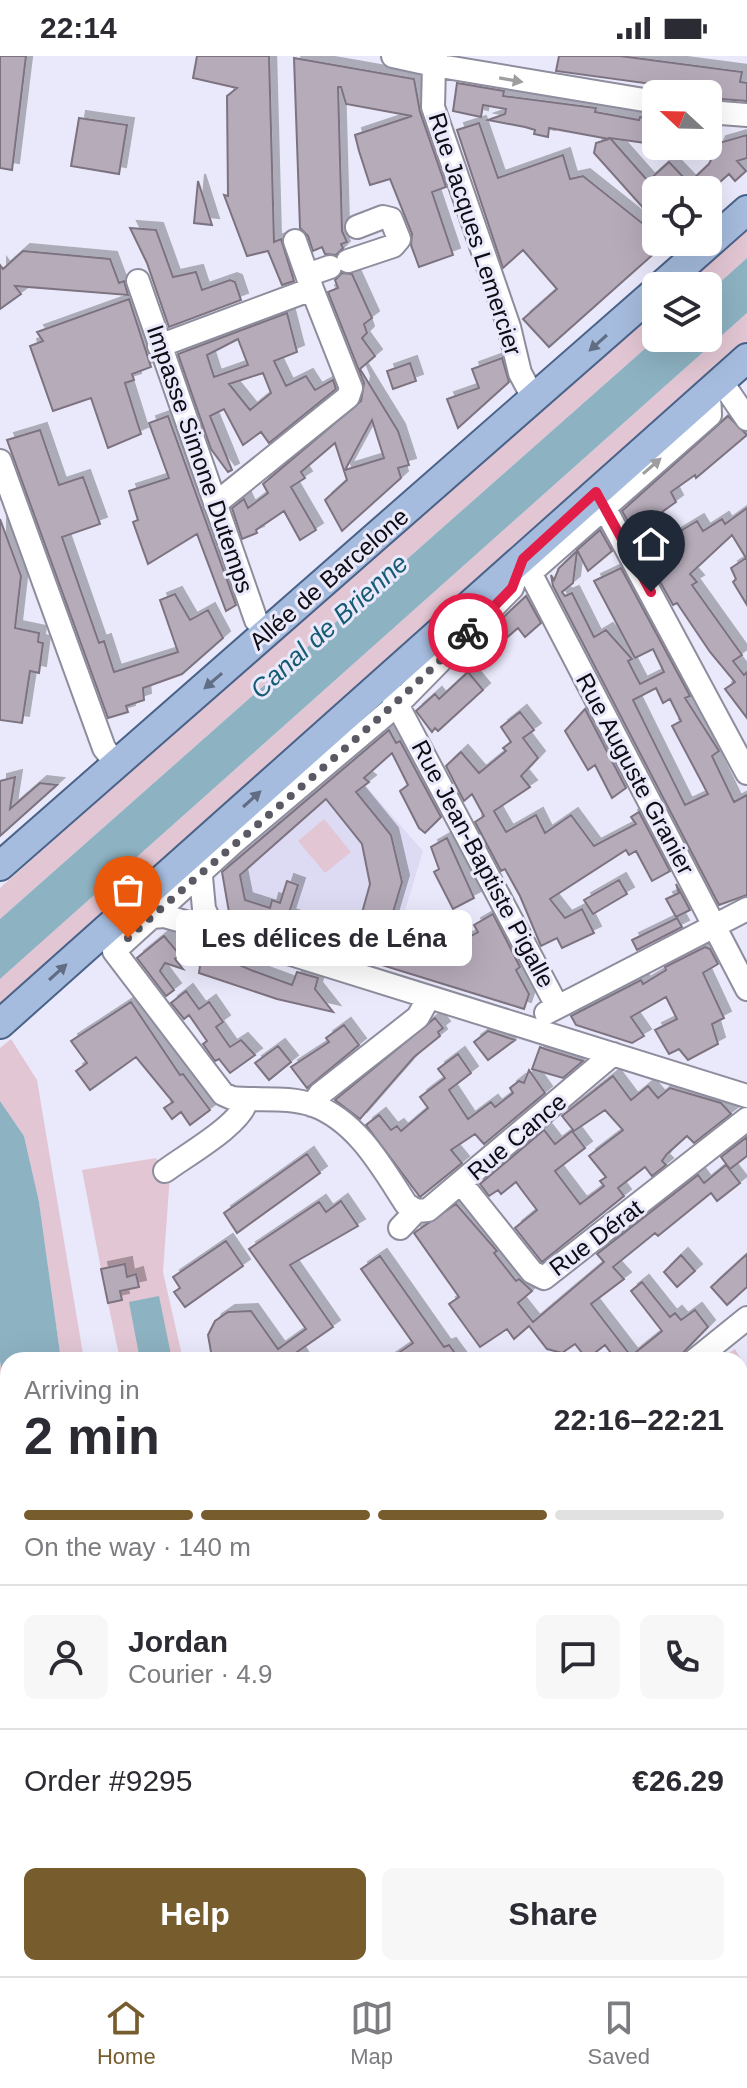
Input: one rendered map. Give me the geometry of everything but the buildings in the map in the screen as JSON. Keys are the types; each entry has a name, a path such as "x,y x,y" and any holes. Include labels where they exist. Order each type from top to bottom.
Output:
{"main road":[{"path":"677,272 747,210"},
{"name":"Allée de Barcelone","path":"0,866 642,303"},
{"path":"0,1024 207,838 391,692 601,500 747,358"}],"street":[{"path":"393,56 435,60 642,99"},
{"name":"Rue Jacques Lemercier","path":"435,60 433,107 509,327 520,373 534,399"},
{"path":"722,113 747,115"},
{"path":"159,346 310,282 339,264 393,246 399,239 391,219 383,217 357,227"},
{"path":"215,504 348,397 351,388 295,241"},
{"name":"Impasse Simone Dutemps","path":"138,281 256,620 267,634"},
{"path":"715,386 747,419"},
{"path":"0,461 104,748 117,765"},
{"path":"601,500 747,773"},
{"name":"Rue Auguste Granier","path":"526,566 747,989"},
{"path":"84,949 114,951 199,875 391,692"},
{"name":"Rue Jean-Baptiste Pigalle","path":"391,692 557,1006"},
{"path":"207,838 199,875 204,909 214,930"},
{"path":"534,1029 543,1015 557,1006 747,909"},
{"path":"152,917 164,916 214,930 747,1096"},
{"path":"115,922 114,951 223,1094 247,1100 312,1105 354,1132 406,1204 416,1211"},
{"path":"312,1105 320,1094 418,1017 429,997"},
{"name":"Rue Cance","path":"400,1228 416,1211 428,1210 613,1054"},
{"path":"165,1171 227,1126 244,1110 247,1100"},
{"name":"Rue Dérat","path":"461,1183 532,1272 544,1278 747,1119"},
{"path":"705,1352 747,1318"}],"shaded area":[{"path":"747,226 747,258 722,280 722,272 695,272 713,256 722,256 722,248"},
{"name":"Canal de Brienne","path":"747,258 747,313 722,335 722,280"},
{"path":"747,313 747,343 0,1011 0,979 703,352 722,352 722,335"},
{"path":"642,318 642,351 0,919 0,888"},
{"name":"Canal de Brienne","path":"642,351 703,352 0,979 0,919"},
{"path":"343,760 423,851 388,967 230,918 221,868"},
{"path":"324,819 351,852 325,873 298,841"},
{"path":"11,1039 37,1080 83,1352 60,1352 39,1203 24,1136 0,1101 0,1048"},
{"path":"0,1101 24,1136 39,1202 60,1352 0,1352"},
{"path":"156,1158 170,1175 163,1272 181,1352 118,1352 108,1303 122,1300 120,1291 136,1275 127,1277 125,1264 101,1269 82,1170"},
{"path":"159,1296 170,1352 138,1352 129,1302"}],"way so far":[{"path":"128,938 233,843 399,703 468,633"}],"place":[{"name":"Les délices de Léna","path":"128,938"}],"route":[{"path":"468,633 512,588 523,559 596,492 651,592"}]}
